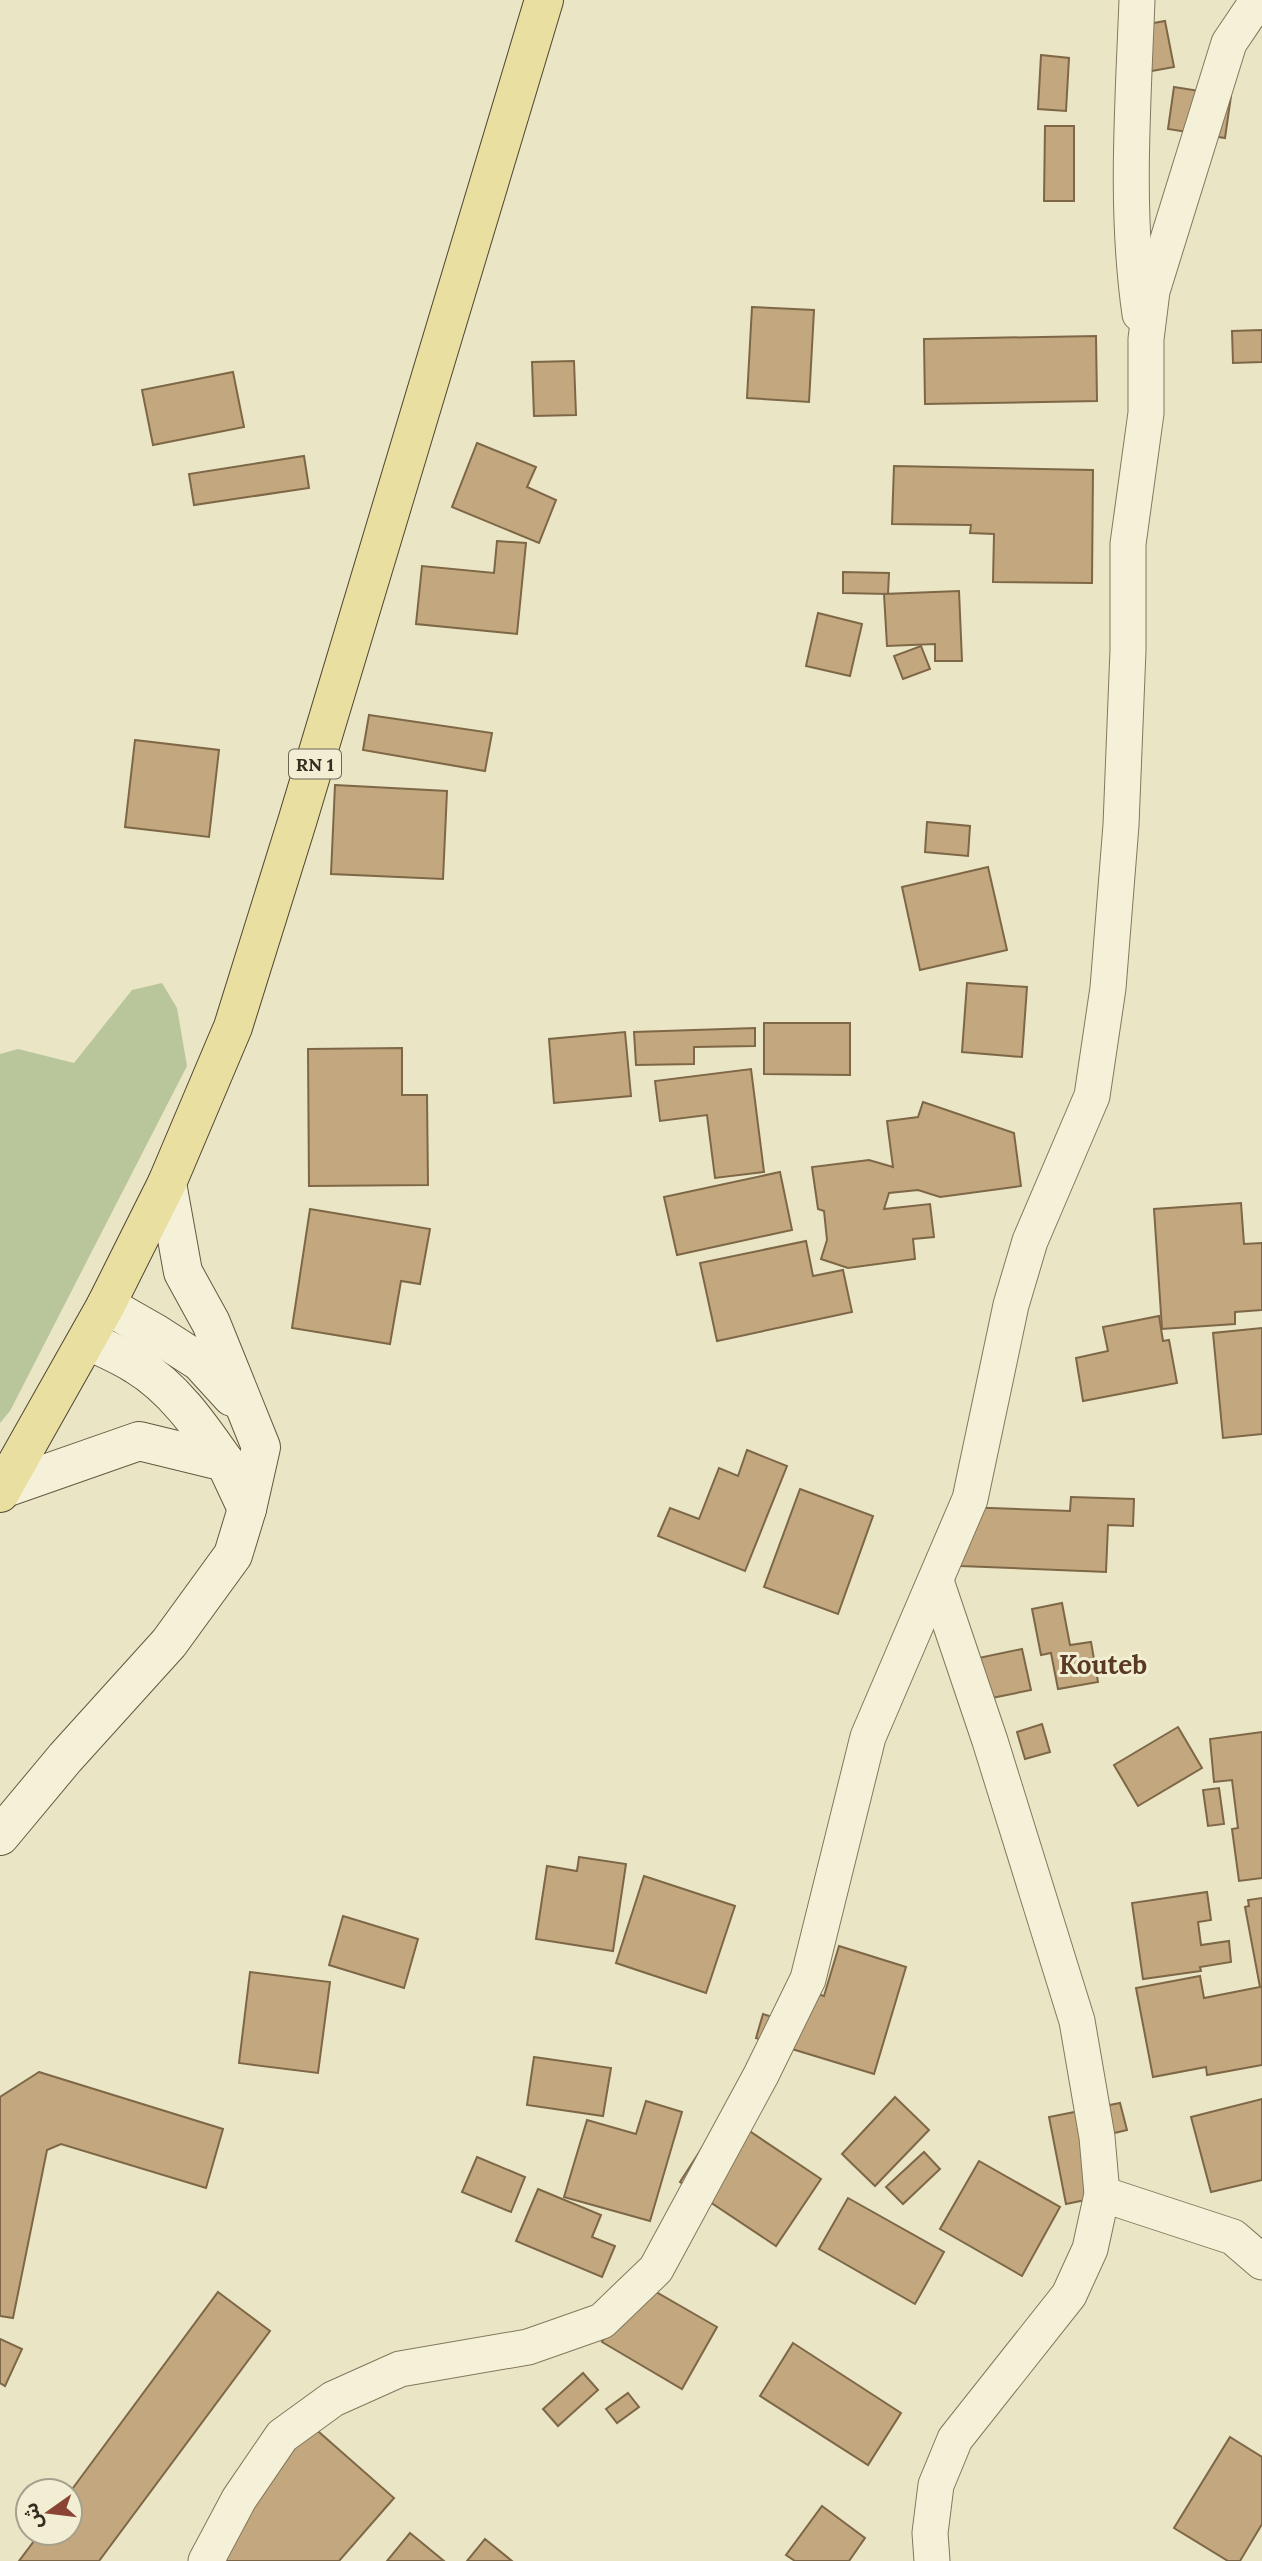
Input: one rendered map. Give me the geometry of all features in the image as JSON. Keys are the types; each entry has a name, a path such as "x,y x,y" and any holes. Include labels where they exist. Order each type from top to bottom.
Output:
{"main road":[{"name":"RN 1","path":"1,1491 106,1305 167,1183 237,1014 544,0"},
{"path":"0,1836 65,1758 169,1643 233,1555 247,1509 261,1447 211,1323 183,1272 167,1183"},
{"path":"106,1305 200,1363 250,1417"},
{"path":"87,1340 137,1365 176,1398 225,1462 247,1509"},
{"path":"1,1491 139,1441 225,1462"}],"street":[{"path":"1137,0 1130,206 1133,265 1146,354"},
{"path":"206,2561 239,2499 282,2436 333,2399 400,2369 528,2347 602,2321 656,2269 761,2075 808,1979 868,1737 970,1499 1012,1305 1030,1241 1092,1096 1108,988 1118,866 1128,650 1128,544 1146,413 1146,354 1152,291 1229,43 1258,0"},
{"path":"932,2561 930,2533 936,2485 955,2439 1069,2295 1090,2249 1102,2194 1097,2137 1077,2021 990,1741 936,1581"},
{"path":"1102,2194 1233,2237 1262,2262"}],"green space":[{"path":"162,983 177,1008 187,1066 10,1411 0,1423 0,1054 18,1049 74,1063 132,990"}],"building":[{"path":"1165,21 1174,67 1135,74 1126,28"},
{"path":"1041,55 1069,58 1066,111 1038,109"},
{"path":"1174,87 1231,96 1225,138 1168,129"},
{"path":"1045,126 1074,126 1074,201 1044,201"},
{"path":"752,307 814,310 809,402 747,398"},
{"path":"1262,330 1262,362 1233,363 1232,331"},
{"path":"1096,336 1097,401 925,404 924,339"},
{"path":"574,361 576,415 534,416 532,362"},
{"path":"233,372 244,427 153,445 142,390"},
{"path":"477,443 536,467 527,487 556,500 539,543 452,507"},
{"path":"304,456 309,488 194,505 189,474"},
{"path":"894,466 1093,470 1092,583 993,582 994,534 970,533 971,525 892,524"},
{"path":"497,541 526,543 517,634 416,624 422,566 494,573"},
{"path":"843,572 889,573 888,594 843,593"},
{"path":"959,591 962,661 935,661 935,644 887,646 884,594"},
{"path":"818,613 862,624 850,676 806,666"},
{"path":"921,646 930,669 903,679 894,656"},
{"path":"369,715 492,733 485,771 363,750"},
{"path":"135,740 219,750 209,837 125,827"},
{"path":"335,785 447,791 443,879 331,874"},
{"path":"927,822 970,826 968,856 925,852"},
{"path":"988,867 1007,950 920,970 902,887"},
{"path":"967,983 1027,987 1022,1057 962,1052"},
{"path":"764,1023 850,1023 850,1075 764,1074"},
{"path":"755,1028 755,1046 694,1047 694,1064 636,1065 634,1032"},
{"path":"625,1032 631,1096 554,1103 549,1039"},
{"path":"402,1048 402,1095 427,1095 428,1185 309,1186 308,1049"},
{"path":"751,1069 764,1172 715,1178 707,1115 660,1121 655,1081"},
{"path":"923,1102 1014,1133 1021,1186 940,1197 918,1190 889,1193 884,1209 930,1204 934,1237 913,1239 915,1259 848,1268 821,1259 827,1240 824,1211 818,1209 812,1167 869,1160 893,1167 887,1121 918,1117"},
{"path":"780,1172 792,1230 677,1255 664,1197"},
{"path":"1241,1203 1244,1244 1262,1243 1262,1310 1235,1312 1235,1324 1162,1329 1154,1209"},
{"path":"310,1209 430,1229 420,1284 401,1281 390,1344 292,1328"},
{"path":"806,1241 813,1276 843,1270 852,1312 717,1341 700,1263"},
{"path":"1159,1316 1163,1341 1169,1340 1177,1383 1083,1401 1076,1358 1108,1351 1103,1327"},
{"path":"1262,1328 1262,1434 1223,1438 1213,1333"},
{"path":"747,1450 787,1466 745,1571 658,1536 670,1508 699,1519 719,1468 738,1476"},
{"path":"800,1489 873,1516 838,1614 764,1587"},
{"path":"1071,1497 1134,1499 1133,1526 1108,1525 1106,1572 961,1566 963,1507 1070,1511"},
{"path":"1062,1603 1070,1645 1091,1642 1098,1682 1058,1689 1051,1653 1041,1655 1032,1609"},
{"path":"1022,1649 1031,1690 977,1701 969,1660"},
{"path":"1042,1724 1050,1752 1025,1759 1017,1732"},
{"path":"1178,1727 1202,1768 1138,1806 1114,1765"},
{"path":"1262,1732 1262,1878 1239,1881 1232,1829 1238,1828 1232,1780 1214,1782 1210,1739"},
{"path":"1219,1788 1224,1824 1208,1826 1203,1790"},
{"path":"579,1857 626,1864 613,1951 536,1939 547,1866 577,1871"},
{"path":"644,1876 735,1906 706,1993 616,1963"},
{"path":"1207,1892 1211,1920 1198,1922 1201,1945 1229,1941 1231,1962 1200,1967 1201,1971 1143,1979 1132,1903"},
{"path":"1262,1898 1262,2065 1207,2075 1206,2067 1153,2077 1136,1988 1200,1976 1204,1998 1260,1987 1245,1907 1249,1906 1248,1900"},
{"path":"343,1916 418,1939 404,1988 329,1965"},
{"path":"839,1946 906,1967 874,2074 756,2038 763,2014 791,2023 801,1989 824,1996"},
{"path":"250,1972 330,1982 318,2073 239,2063"},
{"path":"534,2057 611,2068 603,2116 527,2105"},
{"path":"39,2072 223,2129 206,2188 61,2144 47,2150 13,2318 0,2316 0,2097"},
{"path":"895,2097 929,2130 875,2186 842,2154"},
{"path":"1262,2099 1262,2180 1211,2192 1191,2117"},
{"path":"646,2101 682,2112 650,2221 564,2197 587,2120 636,2134"},
{"path":"1120,2103 1127,2130 1102,2136 1114,2194 1066,2204 1049,2117"},
{"path":"724,2114 821,2179 776,2246 680,2182"},
{"path":"924,2152 940,2169 903,2204 886,2187"},
{"path":"477,2157 525,2177 511,2212 462,2192"},
{"path":"979,2161 1060,2207 1022,2276 940,2229"},
{"path":"538,2189 601,2215 592,2237 615,2246 602,2277 516,2241"},
{"path":"848,2198 944,2252 915,2304 819,2249"},
{"path":"637,2281 717,2327 682,2389 602,2342"},
{"path":"218,2292 270,2331 99,2561 19,2561 30,2547 84,2547 84,2477 81,2477"},
{"path":"0,2339 22,2349 5,2386 0,2383"},
{"path":"793,2343 901,2413 868,2465 760,2396"},
{"path":"583,2373 598,2390 558,2426 543,2409"},
{"path":"628,2393 639,2407 617,2423 606,2409"},
{"path":"311,2425 394,2498 339,2561 199,2561"},
{"path":"1230,2437 1262,2457 1262,2524 1240,2561 1228,2561 1174,2528"},
{"path":"822,2506 865,2538 849,2561 795,2561 786,2555"},
{"path":"410,2533 444,2561 387,2561"},
{"path":"485,2539 512,2561 467,2561"}],"district":[{"name":"Kouteb","path":"1103,1664"}]}
